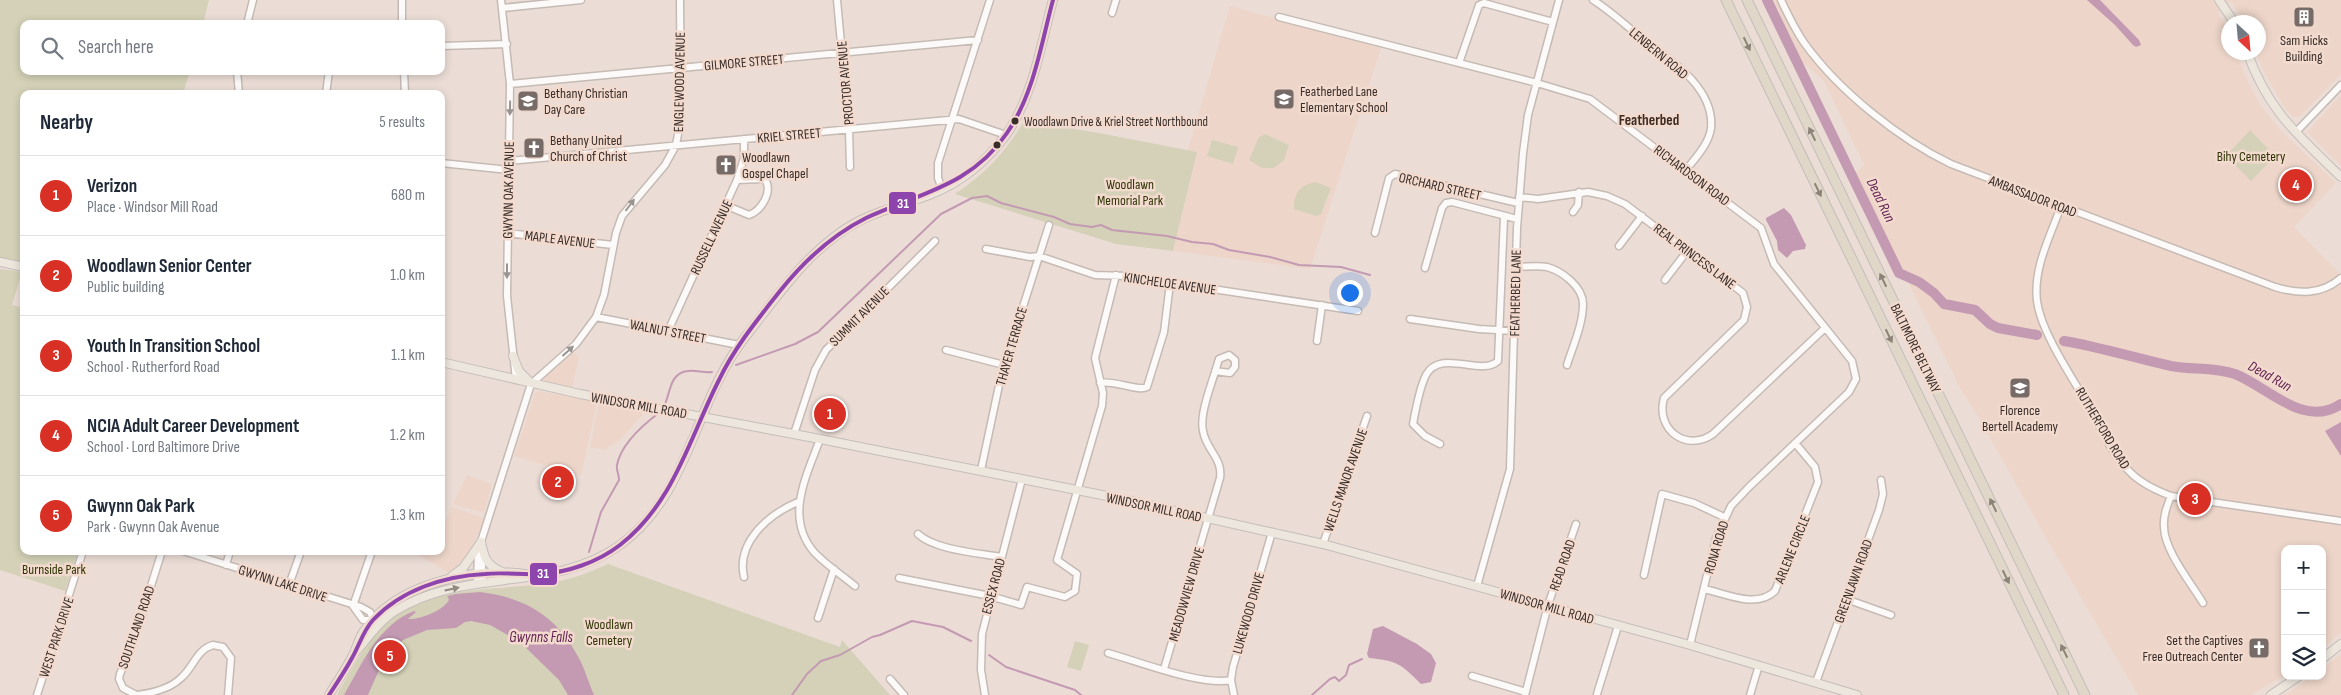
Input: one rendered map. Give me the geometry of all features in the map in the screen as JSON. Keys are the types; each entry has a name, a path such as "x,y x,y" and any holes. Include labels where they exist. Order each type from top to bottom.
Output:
{"highway":[{"name":"BALTIMORE BELTWAY","path":"1726,0 2064,695"},
{"name":"BALTIMORE BELTWAY","path":"1747,0 2085,695"}],"main road":[{"path":"375,623 423,597 480,583 566,570 585,564 609,552 634,534 662,502 680,470 718,382 739,345 804,264 828,242 858,222 942,189 980,164 1006,135 1025,98 1054,0"},
{"path":"2219,0 2229,15"},
{"path":"2250,60 2257,79 2269,100 2296,132 2341,177"},
{"path":"0,262 20,266"},
{"path":"514,356 519,371 532,384"},
{"name":"WINDSOR MILL ROAD","path":"445,363 532,384 982,470 1324,544 1690,645 1856,695"},
{"path":"481,542 486,561 493,568 504,573"},
{"path":"329,695 353,655 359,641 375,623 383,610 402,597 449,578 463,568 481,542"},
{"path":"449,578 504,573 532,575"},
{"path":"2326,656 2341,644"},
{"path":"2270,695 2293,680"}],"street":[{"path":"248,20 253,0"},
{"path":"402,0 402,20"},
{"name":"GWYNN OAK AVENUE","path":"501,0 510,84 507,296 516,380"},
{"path":"502,8 581,0"},
{"name":"ENGLEWOOD AVENUE","path":"532,384 576,344 596,317 604,296 613,246 622,216 665,165 676,145 682,118 680,0"},
{"name":"PROCTOR AVENUE","path":"837,0 849,130 850,167"},
{"path":"942,189 938,178 938,163 990,0"},
{"path":"1112,13 1116,0"},
{"name":"FEATHERBED LANE","path":"1477,586 1510,469 1517,219 1526,130 1559,0"},
{"name":"LENBERN ROAD","path":"1593,0 1681,69 1695,83 1706,103 1711,121 1708,138 1686,170"},
{"name":"AMBASSADOR ROAD","path":"1781,0 1801,38 1823,66 1881,119 1924,151 1951,164 2290,292 2300,293 2318,290 2341,278"},
{"path":"1459,63 1475,11 1482,4 1553,22"},
{"name":"RICHARDSON ROAD","path":"1279,17 1537,83 1590,99 1686,170 1762,228 1774,264 1852,362 1856,380 1849,392 1816,424"},
{"name":"GILMORE STREET","path":"510,84 978,40"},
{"path":"445,46 506,44"},
{"path":"237,75 238,90"},
{"path":"327,90 328,75"},
{"path":"404,75 405,90"},
{"path":"2296,132 2341,85"},
{"name":"KRIEL STREET","path":"509,161 952,119 959,119 1006,135"},
{"name":"RUSSELL AVENUE","path":"668,331 737,180 744,158 744,139"},
{"path":"445,163 509,170"},
{"name":"ORCHARD STREET","path":"1375,233 1389,178 1395,174 1519,200"},
{"path":"725,205 749,215 755,213 760,209 769,190 766,181 762,179 737,180"},
{"path":"1573,212 1578,205 1579,192"},
{"name":"REAL PRINCESS LANE","path":"1519,200 1538,199 1579,192 1608,196 1625,204 1688,250 1737,287 1746,300 1746,314 1739,326 1664,398 1662,412 1664,419 1668,427 1683,440 1699,441 1713,434 1825,328"},
{"path":"1425,268 1442,208 1446,203 1452,202 1517,219"},
{"name":"RUTHERFORD ROAD","path":"2061,206 2042,259 2037,279 2037,301 2044,325 2121,462 2139,480 2171,496 2341,521"},
{"path":"1619,246 1642,216"},
{"path":"1440,444 1425,436 1412,424 1426,375 1434,367 1446,363 1493,365 1499,357 1498,330 1504,217"},
{"name":"THAYER TERRACE","path":"982,470 1004,365 1049,225"},
{"name":"MAPLE AVENUE","path":"507,233 613,246"},
{"name":"SUMMIT AVENUE","path":"794,434 816,370 826,350 935,241"},
{"name":"KINCHELOE AVENUE","path":"986,249 1030,257 1039,256 1095,275 1116,275 1170,282 1358,311"},
{"path":"1665,280 1688,250"},
{"path":"1516,267 1549,268 1562,274 1578,289 1583,306 1567,365"},
{"path":"899,578 990,596 1021,605 1027,587 1065,598 1075,591 1077,574 1057,560 1102,406 1103,393 1095,358 1116,275"},
{"path":"1100,383 1113,381 1142,390 1147,387 1164,332 1170,282"},
{"path":"1317,341 1322,305"},
{"name":"WALNUT STREET","path":"596,317 739,345"},
{"path":"1410,319 1514,331"},
{"path":"946,350 1004,365"},
{"name":"MEADOWVIEW DRIVE","path":"1164,669 1221,471 1220,464 1205,438 1202,424 1215,372"},
{"path":"480,583 476,557 532,384"},
{"name":"WELLS MANOR AVENUE","path":"1324,544 1367,416"},
{"name":"RONA ROAD","path":"1690,645 1716,538 1724,517 1738,497 1816,424"},
{"path":"820,439 798,502 800,524 804,536 813,551 856,586"},
{"name":"ARLENE CIRCLE","path":"1704,589 1755,600 1766,598 1775,591 1818,482 1815,466 1795,443"},
{"name":"ESSEX ROAD","path":"985,695 980,656 982,634 990,596 1022,479"},
{"name":"GREENLAWN ROAD","path":"1816,682 1879,510 1882,494 1881,480"},
{"path":"1644,575 1662,494 1694,503 1724,517"},
{"path":"2171,496 2164,519 2164,534 2171,551 2203,603"},
{"path":"744,577 744,555 756,532 780,511 798,502"},
{"name":"READ ROAD","path":"1526,694 1548,605 1576,524"},
{"name":"LUKEWOOD DRIVE","path":"1234,695 1231,680 1233,667 1272,532"},
{"path":"918,534 923,539 936,544 1001,558"},
{"name":"WEST PARK DRIVE","path":"37,695 82,555"},
{"name":"SOUTHLAND ROAD","path":"161,555 132,646 120,674 122,688 136,695 166,688 185,674 199,653 213,645 223,648 231,658 228,695"},
{"name":"GWYNN LAKE DRIVE","path":"195,555 370,612 375,623"},
{"path":"226,565 229,555"},
{"path":"289,585 299,555"},
{"path":"353,606 371,555"},
{"path":"818,618 834,569"},
{"path":"1846,599 1891,615"},
{"path":"1596,694 1618,626"},
{"path":"1108,653 1212,681 1231,680"},
{"path":"1750,695 1759,665"},
{"path":"1472,676 1526,694"},
{"path":"890,679 904,695"}],"shaded area":[{"path":"1771,0 2341,0 2341,74 2299,117 2293,117 2284,107 2259,60 2266,60 2266,15 2239,15 2231,1 2218,13 2221,19 2221,60 2239,60 2245,76 2261,106 2280,130 2336,183 2294,227 2341,275 2341,633 2326,645 2326,545 2281,545 2281,677 2251,695 2138,695 1961,390 1855,174 1864,165 1824,81 1801,61"},
{"name":"Featherbed Lane Elementary School","path":"1230,6 1381,48 1310,269 1173,251 1197,152 1188,150"},
{"path":"2341,95 2341,166 2307,132"},
{"path":"574,352 579,358 572,387 545,382 544,378"},
{"path":"539,391 597,402 581,476 514,456 535,393"},
{"path":"599,402 643,411 644,413 621,439 604,450 590,447"},
{"path":"467,475 492,484 484,513 453,504"},
{"path":"452,507 484,518 473,547 457,568 449,573 418,555 445,555 445,522"},
{"path":"2341,654 2341,695 2286,695 2307,680 2326,680 2326,666"}],"green space":[{"path":"0,0 209,0 204,20 20,20 20,75 189,75 184,90 20,90 20,263 0,260"},
{"name":"Woodlawn Memorial Park","path":"1024,121 1197,152 1173,251 1116,244 955,194 994,162 1010,143"},
{"name":"Bihy Cemetery","path":"2250,130 2275,156 2251,181 2226,156"},
{"path":"1265,134 1289,145 1284,160 1274,168 1262,168 1249,160 1259,137"},
{"path":"1212,140 1238,147 1233,164 1207,156"},
{"path":"1316,182 1331,188 1321,214 1316,216 1294,209 1295,198 1299,190 1306,185"},
{"name":"Burnside Park","path":"0,269 20,272 20,279 12,305 20,307 20,555 77,555 65,591 0,570"},
{"name":"Woodlawn Cemetery","path":"608,564 840,647 842,640 890,695 337,695 360,655 374,637 390,621 408,609 427,600 469,591 561,581"},
{"path":"1075,641 1089,645 1081,671 1067,667"}],"water":[{"path":"2087,0 2100,0 2139,40 2141,45 2136,47 2133,45 2115,25"},
{"path":"1784,208 1791,215 1806,245 1805,249 1793,251 1787,258 1778,250 1777,241 1766,220 1766,218"},
{"path":"2341,422 2341,456 2325,431"},
{"name":"Gwynns Falls","path":"480,592 513,599 527,605 552,622 563,633 581,662 594,695 568,695 559,680 520,642 490,625 471,621 465,622 456,628 427,630 403,640 391,650 383,661 368,695 344,695 372,647 390,626 401,617 414,611 416,612 408,619 419,618 437,611 446,604 449,600 447,596"},
{"path":"1383,626 1417,644 1431,654 1436,663 1431,682 1421,684 1409,672 1393,662 1369,658 1367,654 1373,629"}],"waterway":[{"name":"Dead Run","path":"1767,0 1899,273 1919,282 1934,293 1944,304 1975,310 1990,324 1998,328 2037,335"},
{"path":"736,365 795,344 818,332 941,214 972,198 987,196 1001,203 1054,217 1070,224 1092,227 1101,225 1112,230 1167,236 1192,242 1213,244 1229,250 1270,257 1299,265 1341,267 1370,275"},
{"name":"Dead Run","path":"2064,341 2171,366 2219,370 2235,374 2286,403 2313,412 2327,410 2341,404"},
{"path":"663,408 673,380 677,376 688,371 712,372"},
{"path":"589,552 601,512 619,480 617,469 619,457 628,442 660,412"},
{"path":"792,695 807,674 821,661 840,655 872,637 912,621 943,627 971,641"},
{"path":"989,655 1006,667 1075,690 1081,695"},
{"path":"1312,695 1330,679 1335,677 1339,681 1346,675 1349,665 1362,659"}],"transit line":[{"name":"31","path":"329,695 355,653 370,624 384,609 397,600 424,586 470,575 498,573 539,574 582,566 602,557 620,545 639,528 654,510 679,469 708,402 739,345 799,269 842,232 866,218 961,177 993,151 1007,133 1024,102 1053,0"}],"place":[{"name":"Sam Hicks Building","path":"2304,17"},
{"name":"Featherbed Lane Elementary School","path":"1284,99"},
{"name":"Bethany Christian Day Care","path":"528,101"},
{"name":"Woodlawn Drive & Kriel Street Northbound","path":"1015,121"},
{"name":"Bethany United Church of Christ","path":"534,148"},
{"name":"Woodlawn Gospel Chapel","path":"726,165"},
{"name":"NCIA Adult Career Development","path":"2296,185"},
{"name":"Florence Bertell Academy","path":"2020,388"},
{"name":"Verizon","path":"830,414"},
{"name":"Woodlawn Senior Center","path":"558,482"},
{"name":"Youth In Transition School","path":"2195,499"},
{"name":"Set the Captives Free Outreach Center","path":"2259,648"},
{"name":"Gwynn Oak Park","path":"390,656"}],"district":[{"name":"Featherbed","path":"1649,120"}]}
